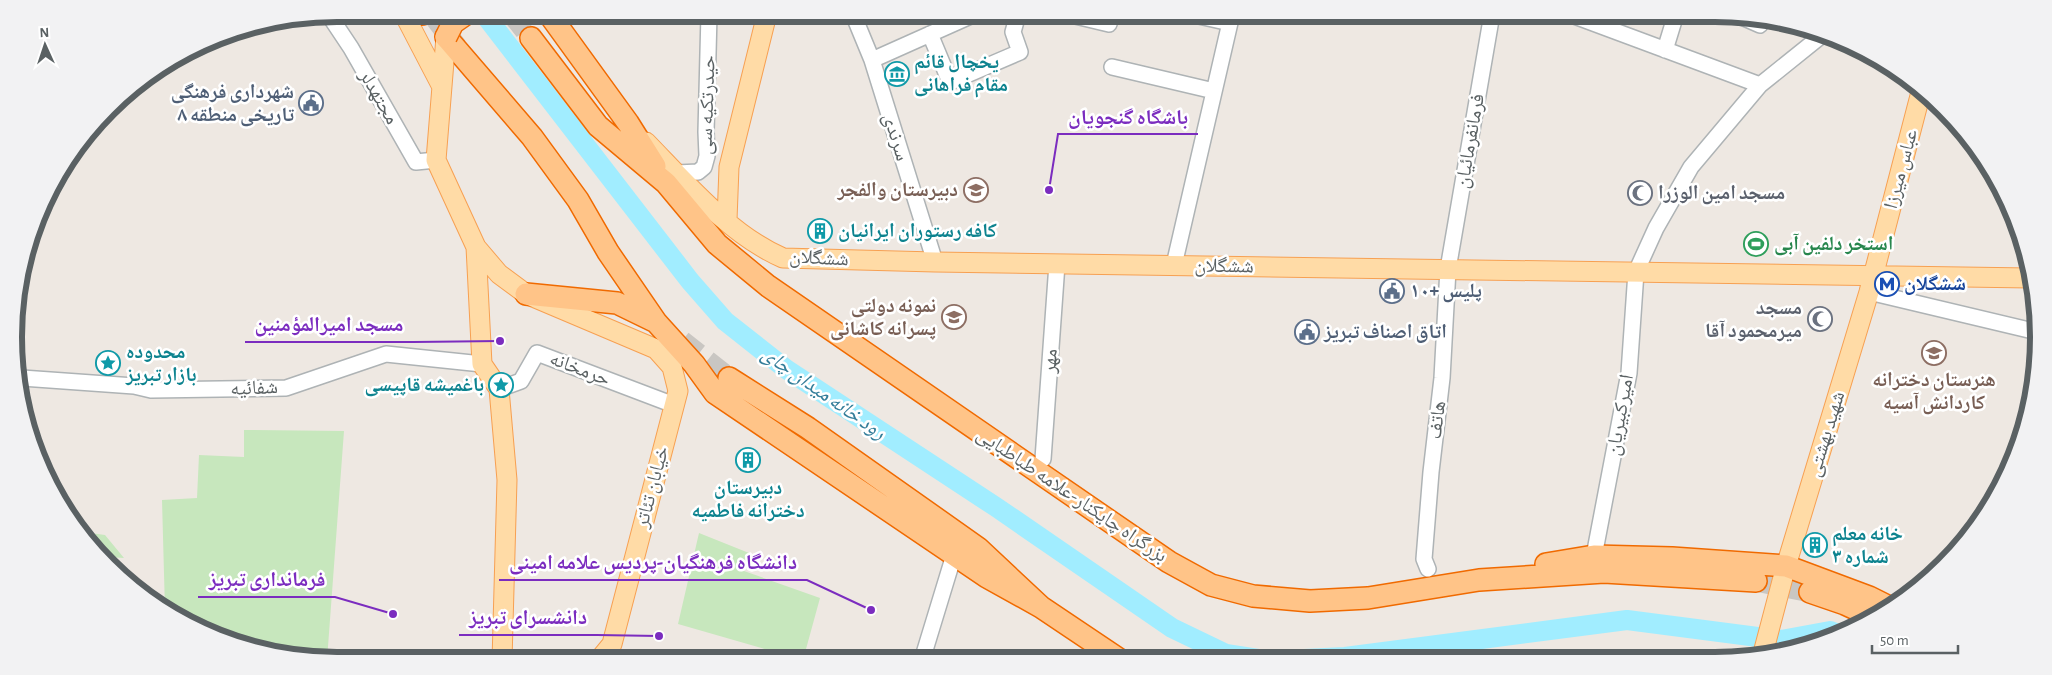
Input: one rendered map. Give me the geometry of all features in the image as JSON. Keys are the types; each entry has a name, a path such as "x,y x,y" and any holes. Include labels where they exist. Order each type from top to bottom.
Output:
{"highway":[{"path":"453,23 446,37 532,137 578,200 608,252 656,322 694,364 716,393 987,577 1041,607 1108,652"},
{"path":"556,23 628,123 671,178"},
{"name":"بزرگراه چایکنار-علامه طباطبایی","path":"531,38 598,126 671,178 717,244 768,286 1170,562 1211,585 1253,596 1310,601 1368,598 1479,580 1604,572 1756,581"},
{"path":"526,294 617,303 656,322"},
{"path":"729,378 808,428 978,548 1041,607"},
{"path":"1479,580 1535,565 1594,556 1672,558 1786,566 1882,604"},
{"path":"1810,592 1866,614"}],"main road":[{"path":"409,23 441,85"},
{"path":"727,220 729,167 765,23"},
{"path":"446,37 436,160 476,247 499,274 526,294"},
{"name":"عباس میرزا","path":"1871,284 1919,99"},
{"name":"ششگلان","path":"671,178 763,249 783,258 1174,266 1636,272 1871,284 2023,278"},
{"path":"476,247 482,364 499,389 507,480 502,652"},
{"name":"شهید بهشتى","path":"1764,648 1778,592 1871,284"},
{"name":"خیابان تئاتر","path":"526,294 656,349 672,367 678,390 614,652"}],"street":[{"name":"مجتهدلر","path":"334,23 416,162 436,160"},
{"name":"حیدرتکیه سی","path":"671,178 698,172 704,167 708,156 706,132 709,23"},
{"name":"سرندی","path":"857,23 872,60 935,262"},
{"path":"872,60 955,23"},
{"path":"930,34 950,82 1020,52 1013,32 1016,23"},
{"path":"1105,23 1109,24"},
{"path":"1174,266 1230,23"},
{"name":"فرمانفرمائیان","path":"1448,269 1490,23"},
{"path":"1615,23 1665,50 1760,85"},
{"path":"1665,50 1673,23"},
{"path":"1636,272 1656,228 1691,167 1760,85 1817,39"},
{"path":"1112,67 1214,92"},
{"name":"مهر","path":"1043,459 1057,264"},
{"name":"هاتف","path":"1428,569 1424,559 1431,472 1442,378 1448,269"},
{"name":"امیرکبیریان","path":"1594,556 1629,373 1636,272"},
{"path":"1871,284 2030,329"},
{"name":"حرمخانه","path":"499,389 522,381 537,353 674,405"},
{"name":"شفائیه","path":"25,378 134,386 151,390 286,388 386,354 482,364"},
{"path":"924,652 954,555"}],"green space":[{"path":"244,430 344,431 328,652 296,650 236,636 198,620 165,601 162,500 197,498 199,455 244,457"},
{"path":"91,533 105,535 124,558 112,557"},
{"path":"699,533 749,553 744,571 820,598 805,652 775,652 678,624"}],"waterway":[{"name":"رود خانه میدان چای","path":"491,23 690,281 725,321 786,369 996,507 1172,628 1222,652"},
{"name":"رود خانه میدان چای","path":"1383,652 1627,620 1781,640 1784,644"},
{"path":"1781,640 1829,631"}],"tunnel":[{"path":"439,23 457,47"},
{"path":"519,23 531,38"},
{"path":"682,341 729,378"},
{"path":"1756,581 1810,592"}],"place":[{"name":"یخچال قائم مقام فراهانی","path":"897,74"},
{"name":"شهرداری فرهنگی تاریخی منطقه ۸","path":"311,103"},
{"name":"دبیرستان والفجر","path":"976,190"},
{"name":"باشگاه گنجویان","path":"1049,190"},
{"name":"مسجد امین الوزرا","path":"1640,193"},
{"name":"کافه رستوران ایرانیان","path":"820,231"},
{"name":"استخر دلفین آبی","path":"1756,244"},
{"name":"ششگلان","path":"1887,284"},
{"name":"پلیس +۱۰","path":"1392,291"},
{"name":"نمونه دولتی پسرانه کاشانی","path":"954,317"},
{"name":"مسجد میرمحمود آقا","path":"1820,319"},
{"name":"اتاق اصناف تبریز","path":"1307,332"},
{"name":"مسجد امیرالمؤمنین","path":"500,341"},
{"name":"هنرستان دخترانه کاردانش آسیه","path":"1934,353"},
{"name":"محدوده بازار تبریز","path":"108,363"},
{"name":"باغمیشه قاپیسی","path":"501,385"},
{"name":"دبیرستان دخترانه فاطمیه","path":"748,460"},
{"name":"خانه معلم شماره ۳","path":"1815,545"},
{"name":"دانشگاه فرهنگیان-پردیس علامه امینی","path":"871,610"},
{"name":"فرمانداری تبریز","path":"393,614"},
{"name":"دانشسرای تبریز","path":"659,636"}]}
